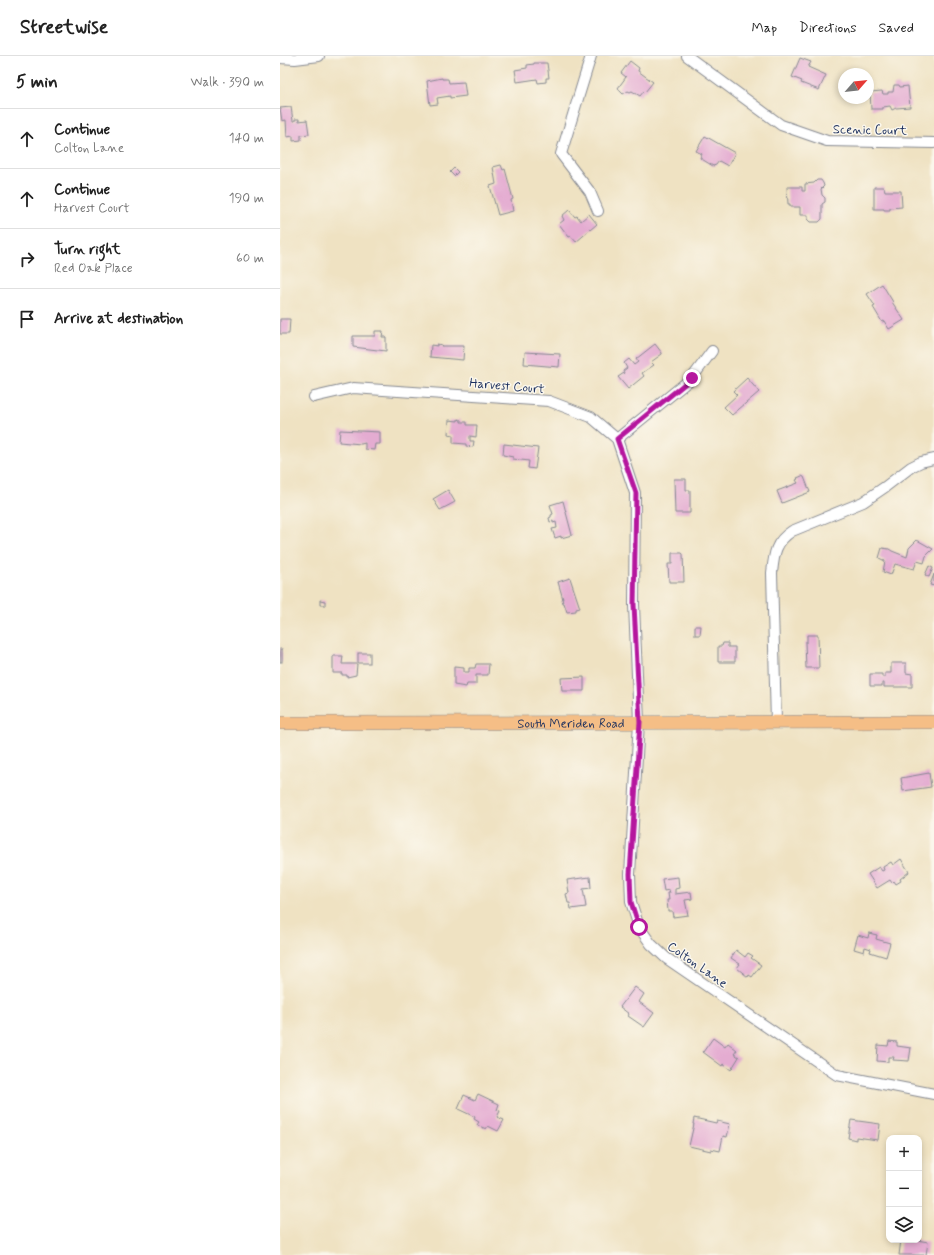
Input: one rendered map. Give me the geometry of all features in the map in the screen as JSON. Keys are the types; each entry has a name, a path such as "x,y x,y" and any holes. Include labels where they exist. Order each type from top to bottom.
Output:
{"main road":[{"name":"South Meriden Road","path":"280,724 934,722"}],"street":[{"path":"280,58 295,59 319,56"},
{"path":"591,56 560,154 590,192 598,211"},
{"name":"Scenic Court","path":"687,56 781,125 788,128 827,141 934,143"},
{"path":"617,439 692,378 712,351"},
{"name":"Harvest Court","path":"314,397 353,388 549,401 591,416 617,439 636,493 634,605 640,722"},
{"path":"776,722 772,573 773,557 777,546 783,537 792,531 863,502 911,467 921,462 934,459"},
{"name":"Colton Lane","path":"640,722 630,874 631,902 639,927 651,944 666,958 836,1075 934,1094"}],"building":[{"path":"800,58 811,62 808,67 826,75 819,90 801,83 802,81 792,77"},
{"path":"630,61 639,68 638,71 653,82 640,96 632,91 628,91 623,94 618,88 626,77 621,73"},
{"path":"534,63 547,63 549,78 546,78 546,82 538,83 537,79 517,82 515,70 527,68 527,65"},
{"path":"442,78 448,79 449,83 464,82 466,96 437,98 438,104 430,105 427,81"},
{"path":"894,85 899,85 900,87 908,86 910,107 896,108 892,110 890,106 883,107 883,109 871,109 871,104 874,104 874,92 882,91 883,94 893,92"},
{"path":"291,107 293,121 295,121 295,119 299,119 299,121 307,120 309,134 301,135 301,140 293,141 293,136 287,137 286,120 282,121 280,108"},
{"path":"705,136 735,153 728,166 719,161 713,166 700,158 702,154 696,151"},
{"path":"501,165 503,170 505,169 513,199 511,200 513,211 498,215 490,186 496,184 493,167"},
{"path":"454,168 458,172 454,176 450,172"},
{"path":"817,180 821,180 823,183 824,186 821,189 825,202 822,204 822,219 819,222 811,222 808,219 808,215 800,215 800,207 790,207 790,204 788,204 787,187 802,187 802,191 805,191 805,184 814,183"},
{"path":"874,187 884,187 885,191 901,191 902,207 890,208 890,210 874,209"},
{"path":"569,210 581,221 589,214 597,224 576,242 571,236 569,237 559,224 564,220 562,216"},
{"path":"882,284 904,320 889,329 884,321 882,322 873,307 875,306 867,294"},
{"path":"280,319 290,319 289,334 280,334"},
{"path":"375,331 383,331 382,337 386,337 386,351 353,347 353,336 375,336"},
{"path":"437,344 442,345 441,346 464,346 463,360 430,357 431,345 437,346"},
{"path":"655,344 662,354 651,362 654,365 642,373 644,376 628,389 618,377 624,373 623,371 627,368 624,363 629,359 634,365 638,362 636,359"},
{"path":"525,352 560,354 559,367 524,364"},
{"path":"747,378 759,392 732,415 724,407 737,395 733,391"},
{"path":"458,419 461,420 461,422 467,422 467,425 477,425 476,437 470,436 470,441 474,441 473,447 466,446 466,444 453,443 453,435 448,434 449,420 458,421"},
{"path":"340,430 380,432 380,444 375,444 374,450 365,449 365,443 339,442"},
{"path":"504,444 538,448 535,469 528,468 529,461 513,459 513,457 503,455"},
{"path":"802,476 804,477 810,492 782,503 777,491 798,483 796,480 798,479 797,478"},
{"path":"674,479 686,479 686,490 690,490 690,513 675,513"},
{"path":"448,490 455,502 440,510 433,499"},
{"path":"563,501 572,535 555,538 552,529 557,528 556,522 550,522 549,518 553,514 550,505"},
{"path":"917,540 933,549 926,556 924,563 917,561 914,569 895,564 891,575 883,572 885,561 879,558 882,548 889,549 907,557 909,548"},
{"path":"672,553 683,554 684,582 669,582 668,564 672,564"},
{"path":"929,566 933,568 929,577 925,575"},
{"path":"934,574 934,586 930,585"},
{"path":"570,578 580,608 576,609 576,611 567,612 563,603 558,582"},
{"path":"320,600 325,601 325,605 320,605"},
{"path":"695,626 701,626 700,635 695,635"},
{"path":"807,635 818,635 819,668 806,668 805,642 807,642"},
{"path":"723,643 728,643 728,647 735,647 735,662 718,662 718,646 722,646"},
{"path":"280,649 282,649 282,662 280,662"},
{"path":"358,653 370,653 370,663 358,663"},
{"path":"333,656 343,656 342,664 357,664 356,675 347,677 347,675 342,675 342,673 333,673"},
{"path":"891,663 906,663 906,673 912,674 912,687 884,687 884,683 882,683 882,686 870,686 870,674 882,674 882,677 885,677 885,673 891,673"},
{"path":"476,664 489,664 488,675 476,675 476,684 467,684 466,687 454,685 454,667 464,668 464,672 469,672 469,668 475,668"},
{"path":"584,677 584,691 562,691 561,678"},
{"path":"929,773 931,787 903,791 901,778"},
{"path":"901,859 909,872 896,884 894,881 892,883 890,880 877,888 868,874 879,867 882,871 884,870 883,867 891,862 893,865"},
{"path":"590,877 591,888 583,889 586,907 571,909 566,894 569,893 567,880"},
{"path":"678,877 679,888 675,889 675,894 691,892 692,899 685,900 688,915 673,917 672,911 668,911 667,900 669,900 668,893 670,893 669,890 664,891 662,879"},
{"path":"869,933 877,935 876,939 890,943 886,957 870,952 871,949 865,947 864,952 854,949 858,935 868,938"},
{"path":"736,950 745,957 748,953 753,956 751,958 761,965 752,977 749,975 748,977 737,968 740,964 731,958"},
{"path":"635,987 644,994 639,1002 654,1013 644,1027 628,1016 629,1014 620,1007"},
{"path":"713,1038 725,1047 728,1043 737,1050 734,1054 739,1057 731,1070 723,1064 722,1066 703,1052"},
{"path":"889,1041 897,1042 897,1046 911,1048 909,1061 893,1060 894,1057 888,1057 888,1062 877,1061 878,1045 888,1046"},
{"path":"478,1094 499,1104 497,1110 500,1111 497,1117 504,1120 498,1131 488,1126 486,1129 477,1125 479,1122 474,1119 475,1117 458,1109 464,1095 475,1100"},
{"path":"694,1118 716,1123 717,1121 730,1124 727,1137 723,1136 720,1151 711,1149 711,1151 689,1146"},
{"path":"851,1120 880,1124 878,1140 856,1137 856,1140 848,1138"},
{"path":"922,1241 928,1242 926,1255 899,1255 901,1243 922,1243"}],"route":[{"path":"639,927 631,902 630,874 640,722 634,605 636,493 617,439 692,378"}]}
